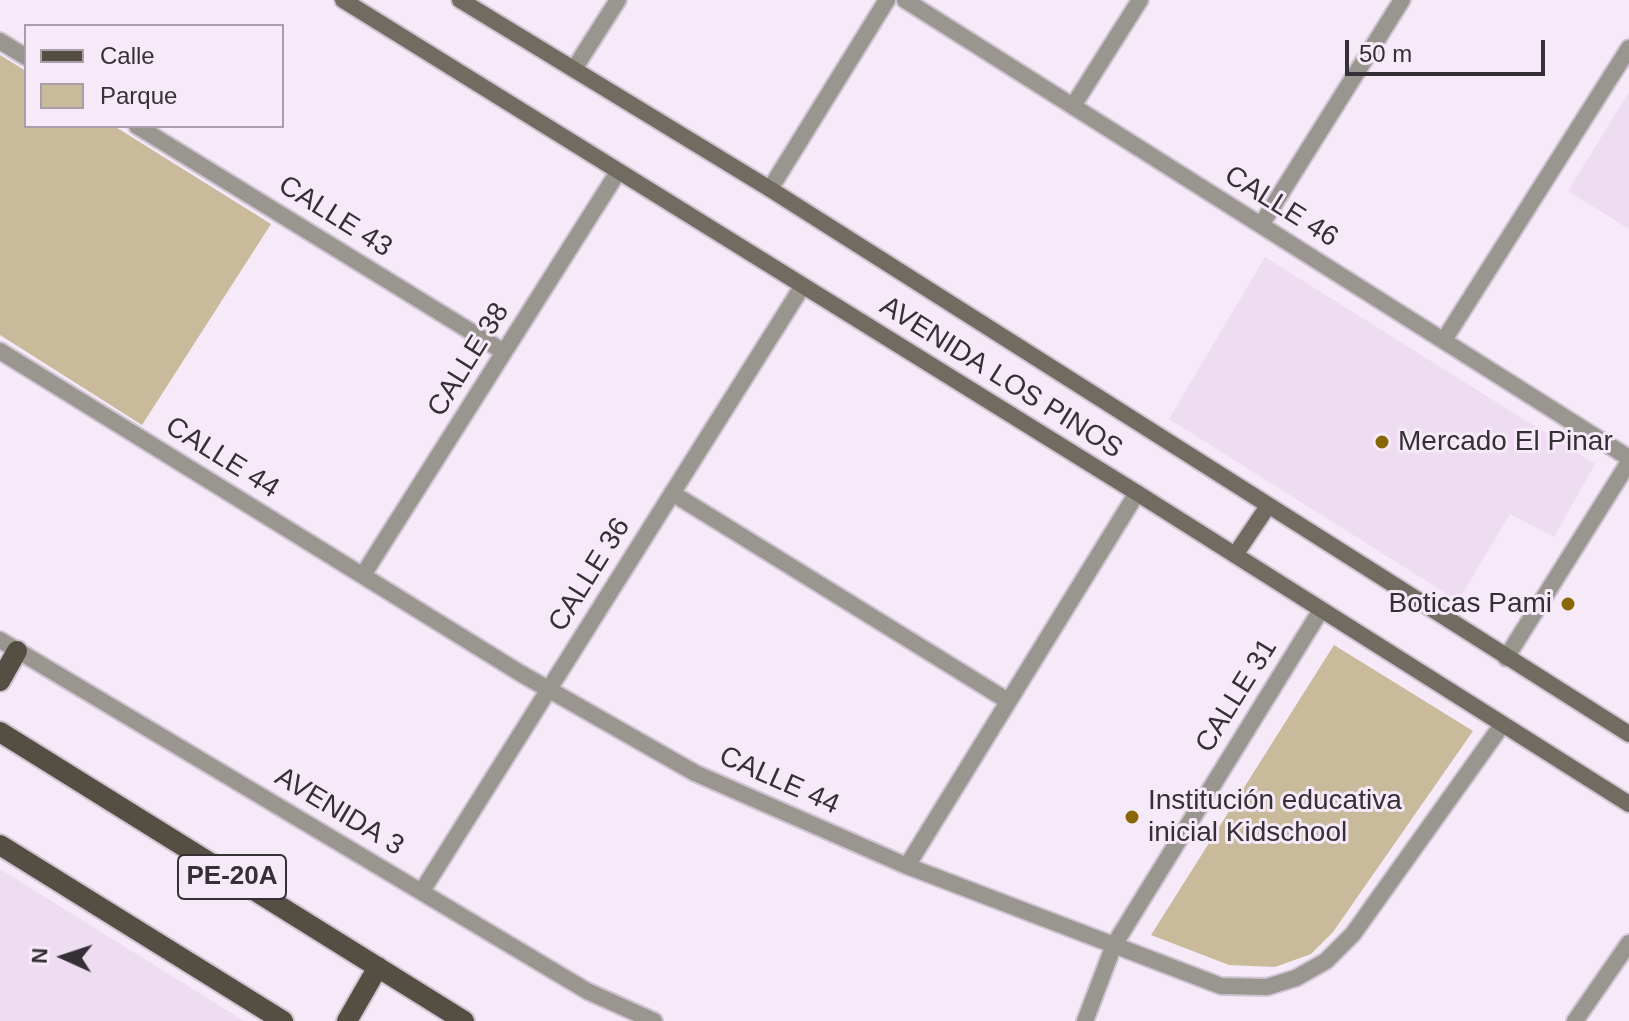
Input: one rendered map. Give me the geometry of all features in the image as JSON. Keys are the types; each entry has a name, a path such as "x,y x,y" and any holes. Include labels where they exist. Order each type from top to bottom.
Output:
{"main road":[{"path":"0,681 8,646"},
{"name":"PE-20A","path":"0,732 464,1021"},
{"path":"0,845 283,1021"},
{"path":"347,1021 378,967"}],"street":[{"name":"AVENIDA LOS PINOS","path":"343,0 1137,493 1629,804"},
{"name":"AVENIDA LOS PINOS","path":"460,0 770,189 1629,734"},
{"path":"574,69 618,0"},
{"path":"770,189 887,0"},
{"name":"CALLE 46","path":"905,0 1629,460"},
{"path":"1073,106 1140,0"},
{"path":"1261,225 1402,0"},
{"path":"0,41 24,56"},
{"path":"1444,340 1629,48"},
{"name":"CALLE 43","path":"140,128 504,352"},
{"name":"CALLE 38","path":"363,575 618,172"},
{"name":"CALLE 36","path":"422,891 802,287"},
{"name":"CALLE 44","path":"0,351 549,690 695,773 907,866 1221,986 1267,987 1296,978 1326,961 1353,934 1502,725"},
{"path":"1506,658 1629,460"},
{"path":"672,493 1008,701"},
{"path":"907,866 1137,493"},
{"path":"1235,555 1268,506"},
{"name":"CALLE 31","path":"1085,1021 1114,945 1321,610"},
{"name":"AVENIDA 3","path":"8,646 587,991 654,1021"},
{"path":"1602,787 1629,814"},
{"path":"1575,1021 1629,943"}],"shaded area":[{"path":"1629,92 1629,229 1568,191"},
{"name":"Mercado El Pinar","path":"1265,257 1595,464 1554,537 1510,514 1458,601 1169,419"},
{"path":"0,869 244,1021 0,1021"}],"green space":[{"path":"0,55 24,70 24,128 117,128 271,224 142,425 0,335"},
{"path":"1334,645 1473,731 1333,932 1311,954 1275,967 1229,965 1151,935"}],"place":[{"name":"Mercado El Pinar","path":"1382,442"},
{"name":"Boticas Pami","path":"1568,604"},
{"name":"Institución educativa inicial Kidschool","path":"1132,817"}]}
